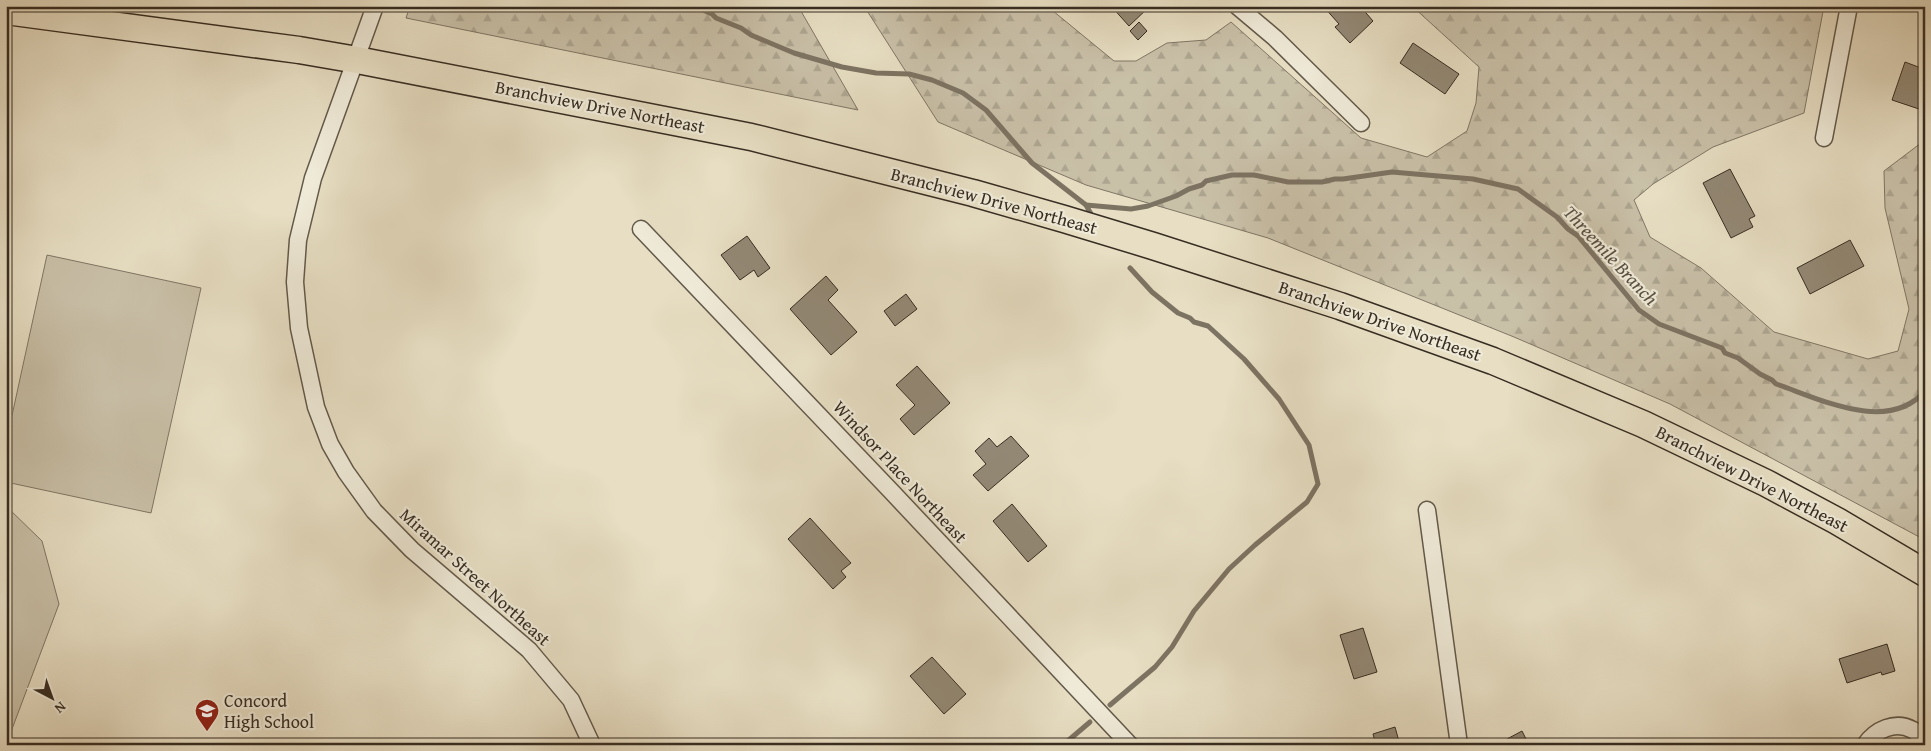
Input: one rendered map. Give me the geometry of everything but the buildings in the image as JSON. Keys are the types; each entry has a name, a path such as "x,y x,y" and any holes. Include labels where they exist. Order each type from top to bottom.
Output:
{"main road":[{"name":"Branchview Drive Northeast","path":"6,12 299,50 357,60 751,137 1037,212 1153,246 1340,306 1493,361 1643,424 1766,483 1830,517 1925,573"}],"street":[{"name":"Miramar Street Northeast","path":"375,6 313,178 298,240 295,282 299,328 316,407 330,444 346,472 374,511 412,550 528,650 571,700 592,745"},
{"path":"1237,6 1275,38 1361,123"},
{"path":"1824,138 1848,6"},
{"name":"Windsor Place Northeast","path":"641,229 1130,745"},
{"path":"1427,510 1459,745"},
{"path":"1864,745 1882,728 1899,725 1913,730 1925,741"}],"green space":[{"path":"410,6 798,6 858,110 406,18"},
{"path":"864,6 1047,6 1114,61 1136,61 1167,43 1206,40 1231,22 1361,138 1427,157 1467,131 1476,103 1479,67 1412,6 1824,6 1804,113 1713,147 1653,184 1634,200 1650,237 1701,268 1774,332 1868,359 1898,351 1909,309 1885,208 1884,171 1925,140 1925,540 1670,404 1514,337 1268,238 1086,185 938,122"},
{"path":"47,255 201,288 151,513 6,482 6,443"},
{"path":"6,506 42,541 59,604 6,745"}],"waterway":[{"name":"Threemile Branch","path":"694,6 712,14 716,18 741,28 751,35 794,53 842,67 876,73 909,74 932,80 963,93 986,110 1032,163 1086,205 1131,209 1148,206 1202,185 1206,181 1232,175 1254,175 1288,182 1322,182 1392,172 1473,179 1518,189 1557,217 1568,229 1578,236 1639,310 1659,324 1722,348 1725,353 1738,358 1776,384 1833,404 1873,412 1892,410 1910,404 1925,391"},
{"path":"1086,205 1091,214"},
{"path":"1110,705 1155,667 1172,647 1194,611 1229,569 1307,502 1318,484 1309,445 1279,399 1244,359 1208,326 1194,322 1190,318 1178,313 1152,292 1130,268"},
{"path":"1063,745 1090,722"}],"place":[{"name":"Concord High School","path":"207,732"}]}
